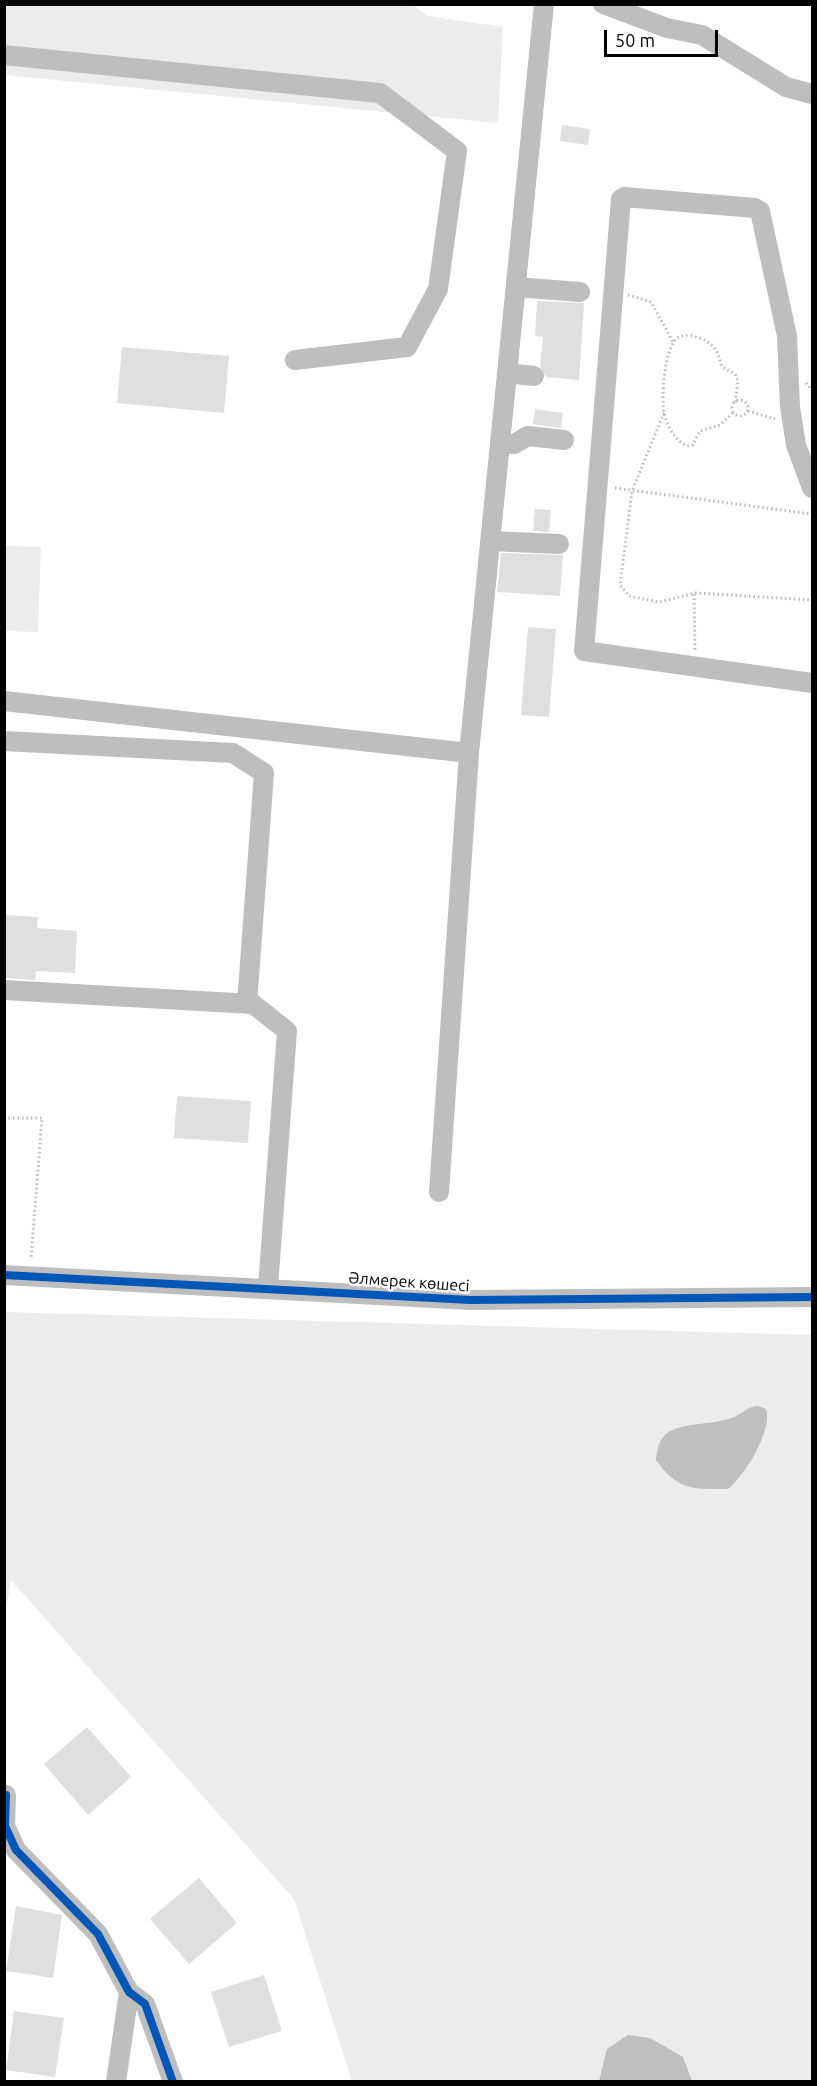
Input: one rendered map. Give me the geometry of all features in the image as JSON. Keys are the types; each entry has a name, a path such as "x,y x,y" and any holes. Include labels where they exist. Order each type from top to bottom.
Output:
{"street":[{"path":"439,1192 469,753 544,4"},
{"path":"603,4 667,28 702,35 786,87 813,94"},
{"path":"4,55 380,93 457,150 438,290 407,347 295,360"},
{"path":"813,488 796,445 787,336 760,211 755,208 624,197 621,199 584,651 813,682"},
{"path":"516,287 580,292"},
{"path":"507,373 534,376"},
{"path":"500,444 514,444 528,436 564,440"},
{"path":"490,541 559,544"},
{"path":"4,701 469,753"},
{"path":"4,741 233,753 264,773 247,1004"},
{"path":"4,990 253,1004 287,1031 268,1287"},
{"name":"Әлмерек көшесі","path":"4,1275 268,1287 471,1300 813,1297"},
{"path":"6,1795 5,1826 16,1850 98,1934 129,1992 145,2004 173,2082"},
{"path":"117,2082 129,1992"}],"path":[{"path":"614,290 651,302 673,342"},
{"path":"693,335 708,341 718,350 722,367 735,374 738,381 735,402 732,406 733,413 720,425 700,431 693,445 687,446 674,435 664,413 663,389 667,360 673,342 680,337 693,335"},
{"path":"735,402 746,402 748,411"},
{"path":"748,411 793,424"},
{"path":"733,413 742,416 748,411"},
{"path":"664,413 632,491 620,585 629,596 659,602 694,594 740,594 813,600"},
{"path":"598,486 813,514"},
{"path":"694,594 696,666"},
{"path":"4,1118 42,1119 30,1276"}],"shaded area":[{"path":"4,5 413,5 427,16 503,27 498,123 5,75"},
{"path":"5,546 41,547 38,632 5,631"},
{"path":"5,1312 812,1335 812,2081 352,2081 294,1899 11,1580 5,1615"},
{"path":"758,1406 766,1409 767,1418 762,1440 742,1474 728,1489 696,1488 679,1483 656,1460 661,1440 673,1430 721,1421"},
{"path":"628,2035 650,2038 683,2057 692,2081 599,2081 607,2049"}],"building":[{"path":"562,125 590,129 588,145 560,141"},
{"path":"537,301 584,303 579,380 546,377 540,366 543,337 535,336"},
{"path":"122,347 229,356 224,413 117,403"},
{"path":"535,409 563,413 561,428 533,424"},
{"path":"535,509 551,510 549,532 533,531"},
{"path":"501,553 563,555 560,596 497,592"},
{"path":"528,627 556,629 549,717 521,715"},
{"path":"4,915 38,917 37,928 77,931 75,973 36,971 35,980 4,978"},
{"path":"177,1096 251,1101 248,1143 174,1138"},
{"path":"87,1727 131,1777 88,1815 44,1764"},
{"path":"199,1878 237,1923 189,1964 150,1919"},
{"path":"16,1906 62,1915 53,1978 6,1971"},
{"path":"264,1975 282,2031 229,2047 211,1992"},
{"path":"14,2011 64,2018 55,2077 6,2070"}],"cycle path":[{"path":"4,1275 470,1300 812,1297"},
{"path":"6,1795 5,1826 16,1850 98,1934 129,1992 145,2004 173,2082"}]}
